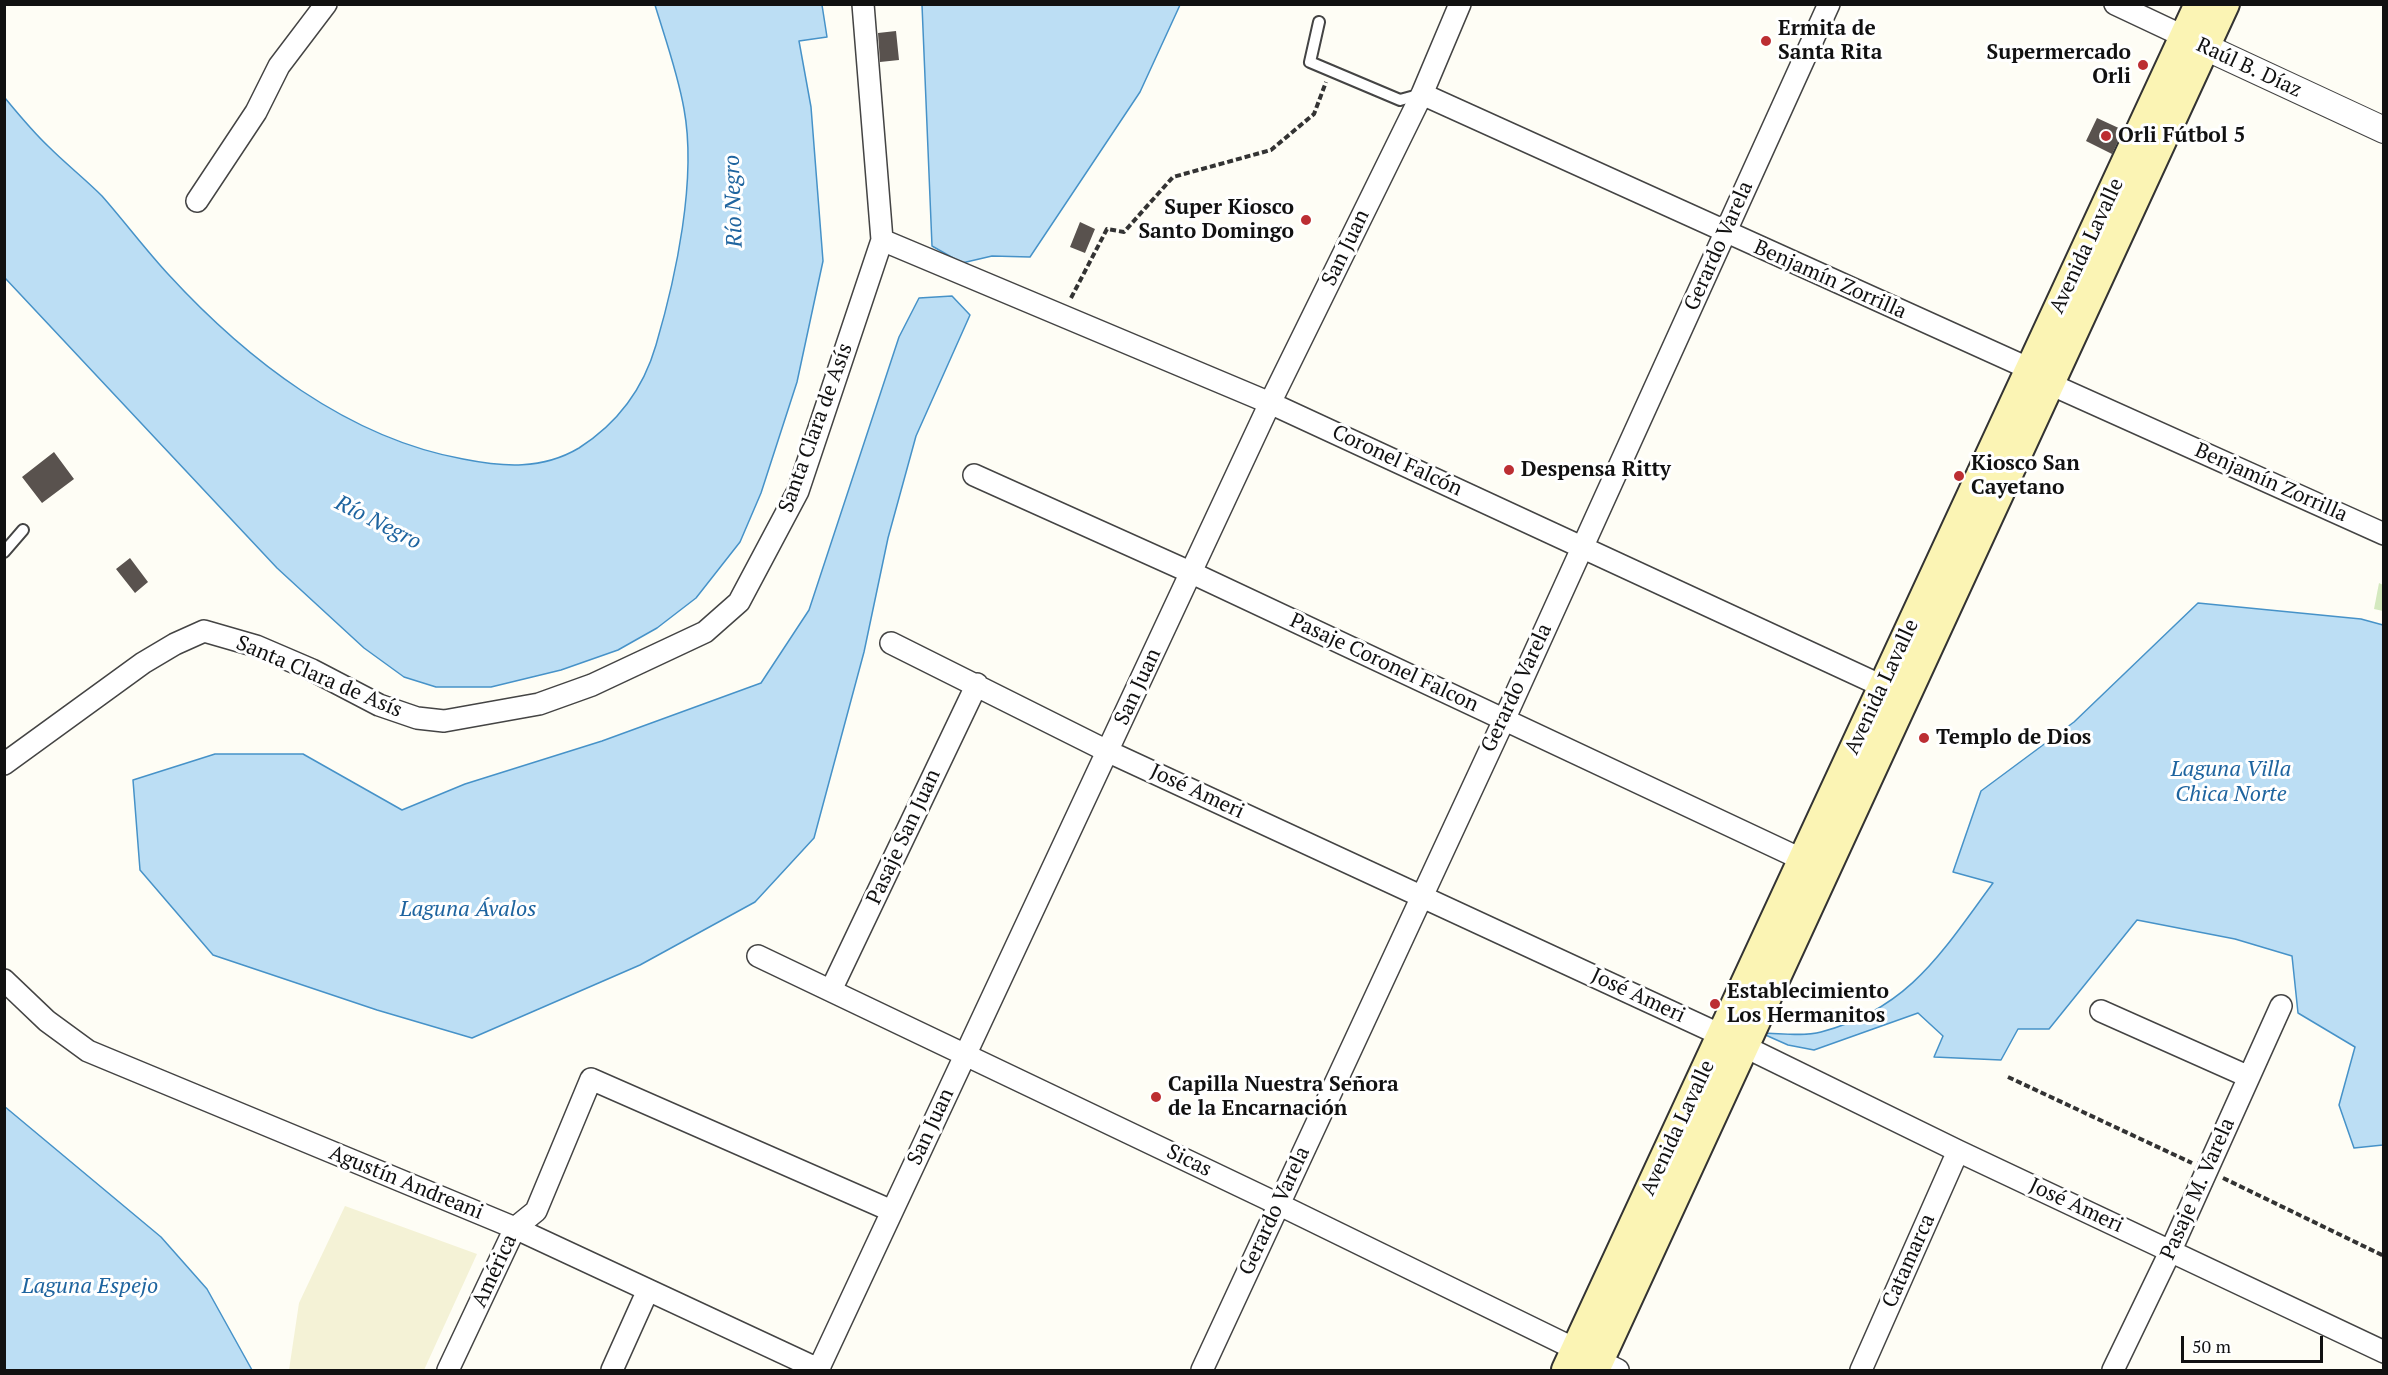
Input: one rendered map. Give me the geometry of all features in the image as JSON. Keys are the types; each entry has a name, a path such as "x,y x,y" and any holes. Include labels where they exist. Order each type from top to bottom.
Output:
{"main road":[{"name":"Avenida Lavalle","path":"2194,43 2199,4"},
{"name":"Avenida Lavalle","path":"1591,1364 1733,1041 2194,43 2225,4"}],"street":[{"path":"197,201 256,112 279,66 326,4"},
{"name":"Santa Clara de Asís","path":"4,764 143,663 175,644 204,631 256,646 312,670 379,705 417,718 444,721 539,704 603,680 705,632 740,603 798,491 882,240 862,4"},
{"name":"San Juan","path":"819,1370 1270,403 1422,94 1460,4"},
{"name":"Gerardo Varela","path":"1202,1371 1420,895 1504,720 1829,4"},
{"name":"Raúl B. Díaz","path":"2115,4 2194,43 2384,130"},
{"name":"Benjamín Zorrilla","path":"1422,94 2384,534"},
{"name":"Coronel Falcón","path":"882,240 1270,403 1893,691"},
{"name":"Pasaje Coronel Falcon","path":"974,475 1192,573 1814,865"},
{"name":"José Ameri","path":"891,643 1107,751 1733,1041 1958,1151 2384,1352"},
{"name":"Pasaje San Juan","path":"831,990 977,684"},
{"name":"Sicas","path":"758,956 1278,1204 1591,1364"},
{"name":"Agustín Andreani","path":"4,980 47,1021 88,1051 515,1228 819,1370"},
{"name":"Pasaje M. Varela","path":"2113,1371 2171,1250 2247,1076 2281,1006"},
{"path":"2101,1011 2247,1076"},
{"name":"América","path":"448,1371 515,1228 536,1211 591,1079 892,1211"},
{"name":"Catamarca","path":"1861,1371 1958,1151"},
{"path":"612,1371 648,1290"}],"lane":[{"path":"1319,22 1310,62 1400,100 1422,94"},
{"path":"4,552 23,530"}],"path":[{"path":"1062,315 1107,229 1124,232 1173,177 1270,150 1314,114 1330,71"}],"shaded area":[{"path":"345,1206 477,1254 424,1370 289,1370 299,1303"}],"green space":[{"path":"2379,583 2383,585 2383,611 2374,609"}],"water":[{"name":"Río Negro","path":"655,5 822,5 827,37 799,41 811,107 823,261 797,382 761,493 740,542 696,598 657,628 618,650 561,670 491,687 436,687 404,677 364,648 277,568 5,278 5,98 43,141 102,196 159,264 198,305 231,336 301,390 339,414 420,449 493,464 537,463 565,455 579,448 606,428 627,404 651,361 671,289 686,197 687,136 678,83"},
{"path":"922,5 1180,5 1140,92 1030,257 992,256 962,263 932,246"},
{"name":"Laguna Ávalos","path":"952,296 970,315 916,436 888,538 864,652 814,838 755,902 640,965 472,1038 377,1010 213,955 140,870 133,780 215,754 303,754 402,810 465,784 602,741 761,683 809,610 899,337 919,298"},
{"name":"Laguna Villa Chica Norte","path":"2198,603 2361,619 2383,625 2383,1145 2354,1148 2339,1105 2355,1047 2298,1013 2292,956 2235,939 2137,920 2049,1029 2018,1029 2001,1060 1934,1057 1943,1036 1918,1013 1814,1050 1788,1045 1761,1033 1799,1035 1821,1032 1852,1022 1878,1009 1921,975 1957,932 1993,883 1953,872 1981,791 2074,722"},
{"name":"Laguna Espejo","path":"4,1106 161,1237 207,1289 252,1370 5,1370"}],"building":[{"path":"896,31 899,60 880,62 878,33"},
{"name":"Orli Fútbol 5","path":"2097,118 2123,130 2112,154 2086,141"},
{"path":"1080,222 1095,229 1085,253 1070,247"},
{"path":"54,452 74,479 42,503 22,477"},
{"path":"130,558 148,582 135,593 116,569"}],"place":[{"name":"Ermita de Santa Rita","path":"1766,41"},
{"name":"Supermercado Orli","path":"2143,65"},
{"name":"Orli Fútbol 5","path":"2106,136"},
{"name":"Super Kiosco Santo Domingo","path":"1306,220"},
{"name":"Despensa Ritty","path":"1509,470"},
{"name":"Kiosco San Cayetano","path":"1959,476"},
{"name":"Templo de Dios","path":"1924,738"},
{"name":"Establecimiento Los Hermanitos","path":"1715,1004"},
{"name":"Capilla Nuestra Señora de la Encarnación","path":"1156,1097"}]}
